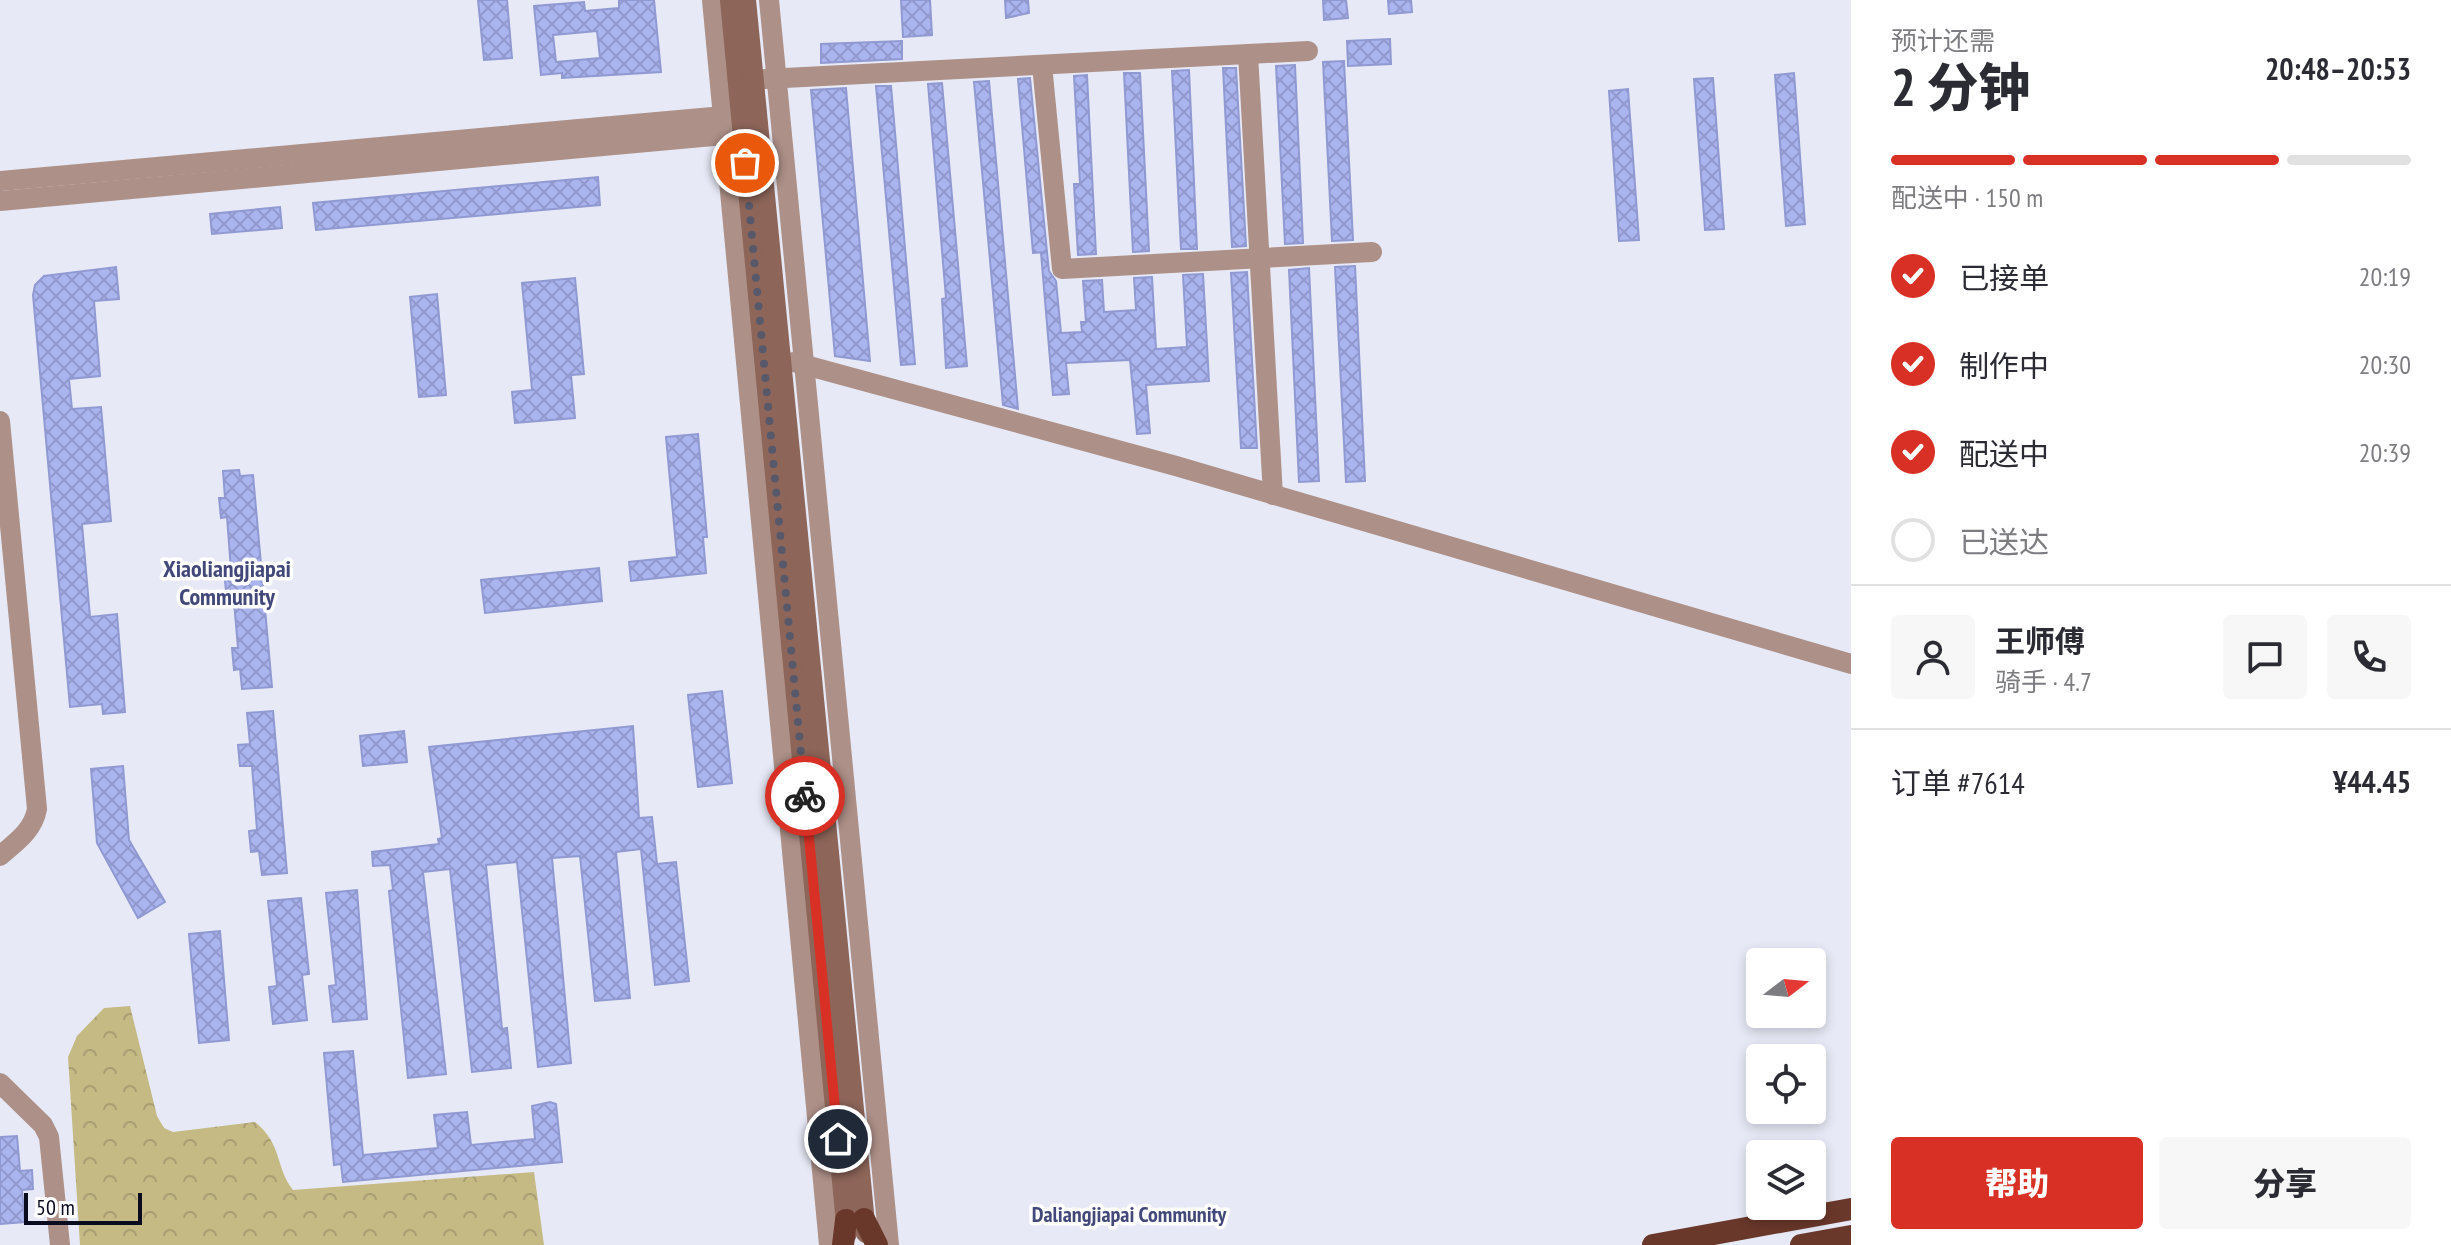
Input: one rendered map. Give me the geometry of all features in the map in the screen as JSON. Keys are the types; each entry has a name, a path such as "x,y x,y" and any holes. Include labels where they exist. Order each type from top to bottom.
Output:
{"highway":[{"path":"1653,1245 1851,1209"},
{"path":"845,1245 855,1219 877,1245"},
{"path":"1801,1245 1851,1236"}],"main road":[{"path":"730,0 855,1219 867,1245"},
{"path":"746,0 754,80 741,124 779,358 855,1219"}],"street":[{"path":"712,0 741,124 829,1245"},
{"path":"769,0 889,1245"},
{"path":"754,80 1308,51"},
{"path":"1248,54 1273,495"},
{"path":"1042,65 1062,269 1372,252"},
{"path":"0,181 741,124"},
{"path":"0,201 741,124"},
{"path":"779,358 1273,495 1851,664"},
{"path":"0,421 37,809 35,822 0,856"},
{"path":"0,1083 43,1125 49,1137 60,1245"}],"green space":[{"path":"130,1006 157,1116 164,1128 173,1132 255,1122 270,1139 293,1190 534,1172 544,1245 80,1245 68,1057 77,1036 104,1008"}],"building":[{"path":"478,0 507,0 512,58 484,60"},
{"path":"619,0 654,0 661,72 562,78 562,73 541,75 534,6 584,2 585,11 619,8","holes":["597,31 600,58 556,62 553,35"]},
{"path":"901,0 930,0 932,35 903,37"},
{"path":"1005,0 1028,0 1029,13 1006,18"},
{"path":"1323,0 1346,0 1348,18 1324,20"},
{"path":"1388,0 1411,0 1412,12 1389,14"},
{"path":"1390,39 1391,64 1348,66 1347,41"},
{"path":"902,41 902,59 821,63 821,44"},
{"path":"1344,61 1353,240 1332,241 1323,62"},
{"path":"1295,65 1303,243 1285,244 1276,66"},
{"path":"1223,68 1236,68 1246,246 1232,247"},
{"path":"1189,70 1197,249 1181,249 1172,71"},
{"path":"1124,73 1140,73 1149,251 1133,252"},
{"path":"1794,73 1805,224 1786,226 1775,75"},
{"path":"1087,75 1096,254 1078,255 1074,184 1080,184 1074,76"},
{"path":"1030,78 1047,252 1033,253 1018,79"},
{"path":"1713,78 1724,229 1705,230 1694,79"},
{"path":"989,81 1018,409 1003,405 974,82"},
{"path":"942,83 967,366 946,368 942,299 946,298 928,84"},
{"path":"876,86 891,86 915,364 901,365"},
{"path":"846,88 870,361 835,356 811,90"},
{"path":"1628,89 1639,240 1619,241 1609,91"},
{"path":"598,177 600,205 316,230 313,203"},
{"path":"280,207 282,228 212,234 210,214"},
{"path":"1047,252 1049,271 1056,281 1061,333 1082,332 1081,322 1086,322 1083,281 1102,280 1104,312 1136,310 1134,278 1152,277 1156,349 1187,347 1183,275 1203,274 1209,381 1146,385 1150,433 1137,434 1130,360 1066,363 1069,394 1053,395 1041,253"},
{"path":"1355,266 1365,481 1346,482 1335,267"},
{"path":"116,267 119,299 94,301 100,376 69,379 72,409 101,407 111,521 82,524 90,617 117,614 125,712 103,714 102,704 70,707 33,295 35,285 44,276"},
{"path":"1309,268 1319,481 1299,482 1289,270"},
{"path":"1247,272 1257,448 1241,448 1231,273"},
{"path":"575,278 584,374 571,375 575,418 515,423 512,392 532,390 522,283"},
{"path":"437,294 446,395 419,397 410,297"},
{"path":"698,434 707,537 703,537 706,573 631,581 629,562 677,557 666,437"},
{"path":"239,470 240,476 253,475 272,687 242,689 240,669 234,670 232,648 238,648 233,590 226,591 224,570 231,570 227,517 221,518 219,498 225,498 223,471"},
{"path":"599,568 602,601 485,613 481,580"},
{"path":"722,691 732,783 698,787 688,695"},
{"path":"273,711 287,873 262,875 259,851 251,852 249,831 257,830 252,766 240,766 238,745 250,744 247,713"},
{"path":"633,726 639,818 652,817 657,864 676,862 689,981 655,985 641,849 616,852 630,998 595,1001 580,856 552,858 571,1063 538,1067 517,862 486,865 502,1029 507,1028 511,1068 472,1072 450,869 423,872 446,1074 408,1078 389,891 393,890 390,865 373,866 372,852 439,844 438,839 442,838 429,747"},
{"path":"404,731 407,762 363,766 360,736"},
{"path":"123,766 129,840 165,902 138,918 97,843 91,769"},
{"path":"357,890 367,1019 333,1022 329,986 336,985 326,893"},
{"path":"301,898 309,974 302,975 307,1020 273,1024 269,987 277,986 268,901"},
{"path":"220,931 229,1040 199,1043 189,934"},
{"path":"353,1051 363,1155 438,1148 434,1115 467,1112 471,1145 535,1139 532,1106 550,1102 556,1104 562,1162 343,1182 341,1164 334,1165 324,1053"},
{"path":"17,1136 20,1171 32,1170 33,1189 22,1190 25,1222 0,1224 0,1137"}],"way so far":[{"path":"745,163 805,796"}],"district":[{"name":"Xiaoliangjiapai Community","path":"227,583"},
{"name":"Daliangjiapai Community","path":"1129,1214"}],"route":[{"path":"805,796 838,1139"}]}
